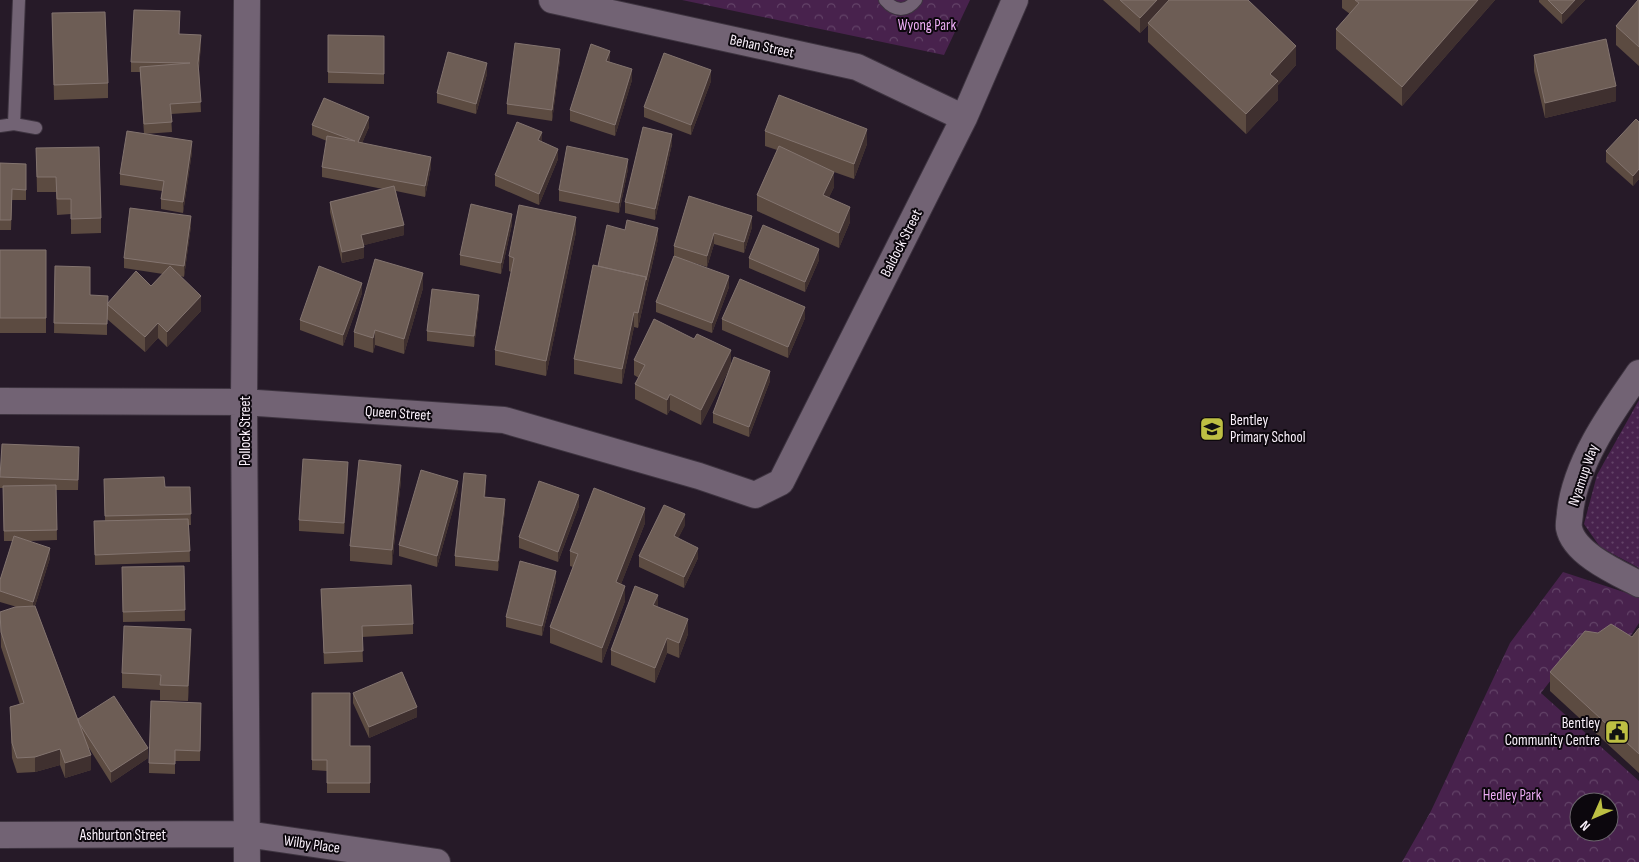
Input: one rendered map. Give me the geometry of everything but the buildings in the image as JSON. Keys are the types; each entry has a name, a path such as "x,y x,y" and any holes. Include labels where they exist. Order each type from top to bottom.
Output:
{"street":[{"name":"Pollock Street","path":"247,0 244,402 247,862"},
{"name":"Behan Street","path":"552,0 857,67 964,118"},
{"name":"Baldock Street","path":"782,482 964,118 1015,0"},
{"name":"Nyamup Way","path":"1639,373 1599,432 1579,476 1571,504 1568,528 1582,550 1600,564 1639,584"},
{"name":"Queen Street","path":"0,401 244,402 504,420 699,476 755,495 782,482"},
{"name":"Ashburton Street","path":"0,835 246,834"},
{"name":"Wilby Place","path":"246,834 437,862"}],"lane":[{"path":"14,124 19,0"},
{"path":"885,0 892,7 901,10 910,8 916,0"},
{"path":"0,126 14,124 36,128"}],"green space":[{"name":"Wyong Park","path":"682,0 970,0 944,55"},
{"path":"1639,400 1639,568 1600,547 1584,524 1597,475"},
{"name":"Hedley Park","path":"1563,572 1639,597 1639,623 1628,640 1588,632 1541,693 1639,781 1639,862 1402,862 1431,811 1510,643"}],"place":[{"name":"Bentley Primary School","path":"1212,429"},
{"name":"Bentley Community Centre","path":"1617,732"}]}
